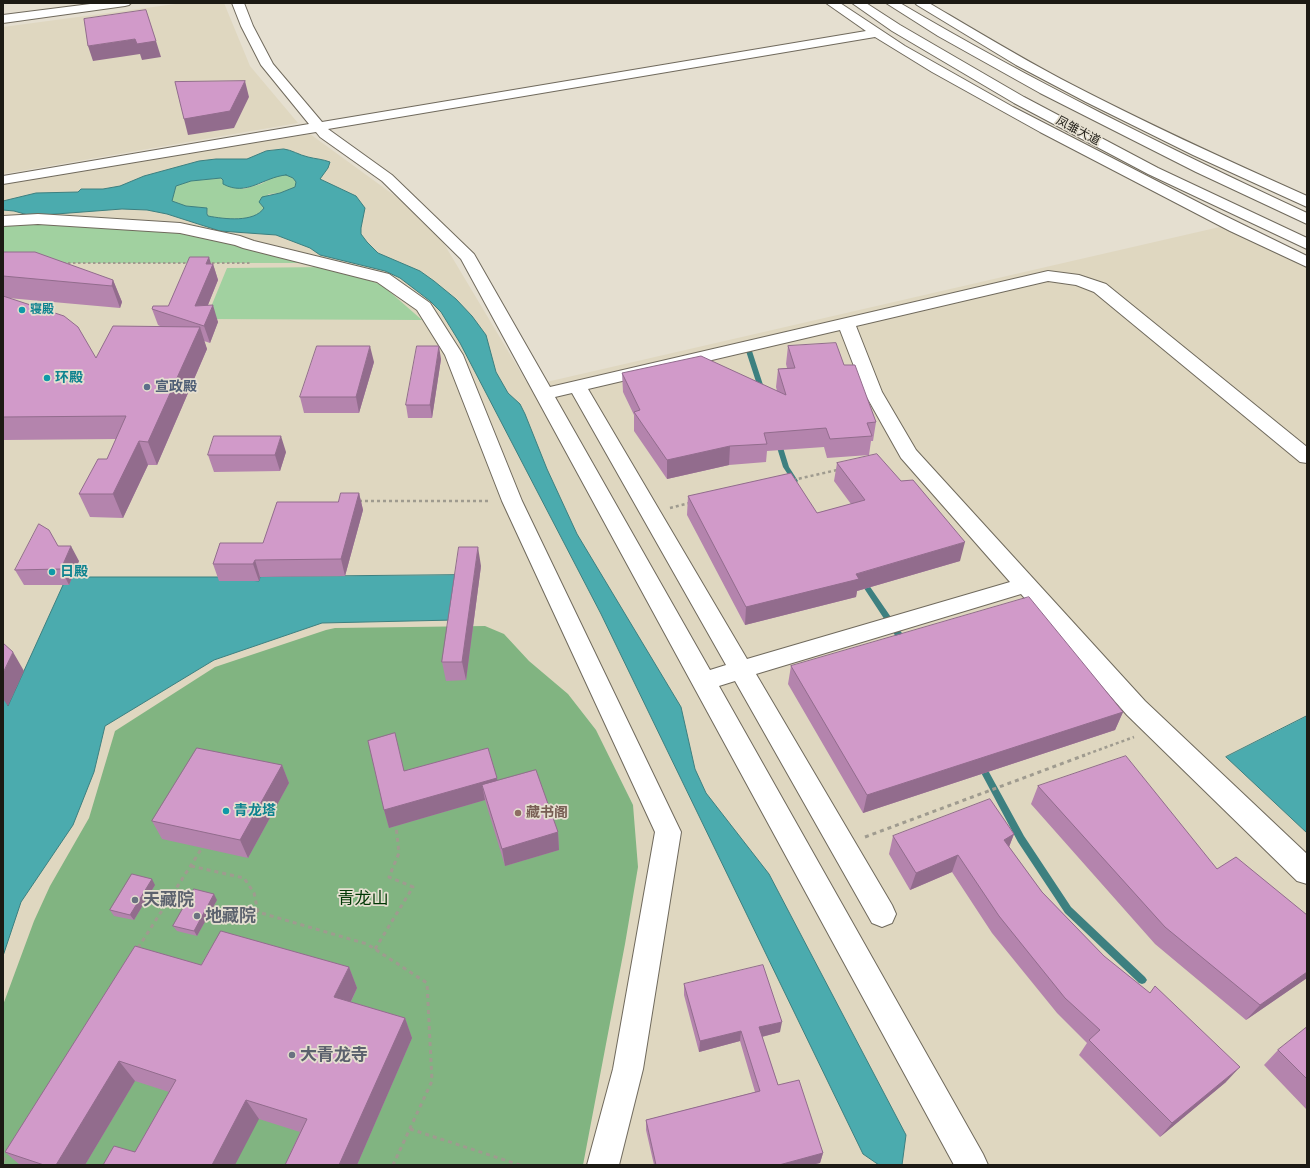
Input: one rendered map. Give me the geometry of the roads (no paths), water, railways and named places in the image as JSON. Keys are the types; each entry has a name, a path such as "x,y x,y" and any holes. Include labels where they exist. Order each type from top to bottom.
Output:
{"street":[{"path":"3,10 52,3"},
{"path":"3,19 125,3"},
{"path":"238,3 247,26 267,65 325,134 387,178 468,257 972,1165"},
{"path":"832,3 876,33 1008,111 1262,241 1307,262"},
{"name":"凤雏大道","path":"858,3 896,28 1026,104 1153,171 1307,244"},
{"name":"凤雏大道","path":"892,3 1048,92 1188,164 1307,220"},
{"path":"921,3 1021,62 1193,150 1307,202"},
{"path":"937,30 1021,62"},
{"path":"3,180 876,33"},
{"path":"3,221 38,219 180,228 240,241 249,245 383,278 424,307 454,355 512,501 668,832 628,1069 603,1165"},
{"path":"545,394 1048,276 1079,280 1100,288 1307,457"},
{"path":"846,323 873,392 908,454 1136,708 1307,872"},
{"path":"578,386 882,914"},
{"path":"704,681 1025,585"}],"water":[{"path":"284,149 290,150 305,156 330,162 328,168 320,179 356,196 365,208 361,234 367,242 378,253 420,271 434,281 456,299 472,316 486,335 496,372 508,393 520,404 525,414 547,469 577,534 681,707 695,769 706,793 769,874 906,1135 902,1165 879,1165 863,1154 601,614 460,343 441,312 430,301 400,278 385,271 320,255 310,248 276,235 220,231 167,214 147,210 122,209 28,215 3,210 3,201 36,193 78,192 81,189 103,189 120,186 144,176 199,161 216,159 247,159 266,151","holes":["286,175 293,178 296,182 295,187 280,193 262,197 259,202 264,208 259,213 246,218 230,219 208,216 207,208 186,206 172,201 176,186 191,181 221,178 223,180 223,184 240,188 255,185 278,176"]},
{"path":"461,575 454,620 322,623 214,660 105,726 94,772 73,825 21,902 3,956 3,693 8,706 63,585 72,577 221,577 259,581 260,577"},
{"path":"1307,716 1307,833 1226,757"}],"waterway":[{"path":"749,351 762,391"},
{"path":"778,441 786,467 795,481"},
{"path":"862,580 903,641"},
{"path":"981,765 1021,839 1068,910 1142,980"}],"place":[{"name":"寝殿","path":"22,310"},
{"name":"环殿","path":"47,378"},
{"name":"宣政殿","path":"147,387"},
{"name":"日殿","path":"52,572"},
{"name":"青龙塔","path":"226,811"},
{"name":"藏书阁","path":"518,813"},
{"name":"天藏院","path":"135,900"},
{"name":"地藏院","path":"197,916"},
{"name":"大青龙寺","path":"292,1055"}],"park label":[{"name":"青龙山","path":"363,899"}]}
